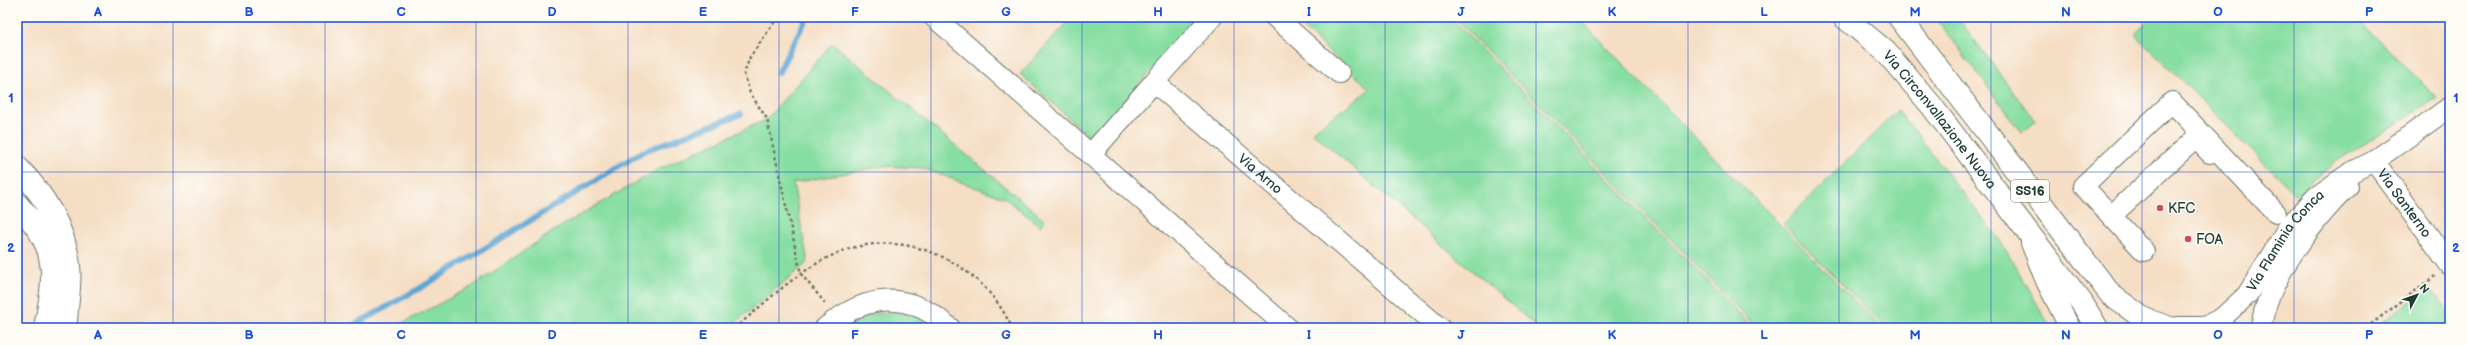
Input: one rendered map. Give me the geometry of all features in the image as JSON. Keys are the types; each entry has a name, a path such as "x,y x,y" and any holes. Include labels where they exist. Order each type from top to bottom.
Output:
{"main road":[{"name":"Via Circonvallazione Nuova","path":"1844,17 1885,51 1931,105 2082,303 2097,328"},
{"name":"Via Circonvallazione Nuova","path":"1890,17 1905,24 2111,295 2144,319 2170,328"},
{"path":"17,167 45,199 64,241 69,266 66,321 63,328"},
{"path":"17,204 33,221 52,258 53,288 45,328"},
{"path":"2178,328 2205,328"}],"street":[{"path":"934,17 1288,328"},
{"path":"1091,154 1212,17"},
{"path":"1275,17 1339,73"},
{"name":"Via Arno","path":"1154,82 1440,328"},
{"path":"2144,252 2083,186 2172,102 2276,213"},
{"name":"Via Flaminia Conca","path":"2205,328 2222,318 2247,295 2289,226 2316,197 2350,173 2374,161 2450,107"},
{"path":"2111,216 2196,138 2225,169 2236,170"},
{"name":"Via Flaminia Conca","path":"2261,328 2269,298 2308,230 2325,209 2374,161"},
{"name":"Via Santerno","path":"2374,161 2450,265"},
{"path":"2028,234 2046,281 2070,328"},
{"path":"831,323 862,304 895,301 925,308 950,328"}],"path":[{"path":"778,17 750,58 744,74 750,93 767,119 801,274 831,323"},
{"path":"735,328 801,274 827,257 863,245 902,244 919,247 942,256 978,279 992,294 1012,328"},
{"path":"2366,328 2450,265"}],"green space":[{"path":"1059,17 1199,17 1091,138 1020,74 1066,24"},
{"path":"1291,17 1450,17 1753,328 1538,328 1312,132 1370,89"},
{"path":"1454,17 1577,17 1881,328 1757,328"},
{"path":"1935,17 1957,17 2035,121 2022,132"},
{"path":"2153,17 2356,17 2437,98 2334,163 2296,195 2135,34"},
{"path":"832,43 1045,220 1040,226 1005,198 922,168 884,166 793,183 808,262 729,328 393,328 473,286 555,230 657,170 767,119"},
{"path":"1898,110 2001,242 2051,328 1885,328 1783,224"},
{"path":"2430,287 2450,314 2450,328 2374,328"},
{"path":"895,312 917,317 935,328 844,328 862,317"}],"waterway":[{"path":"778,73 807,17"},
{"path":"349,328 422,287 642,152 741,114"}],"place":[{"name":"KFC","path":"2160,208"},
{"name":"FOA","path":"2188,239"}]}
